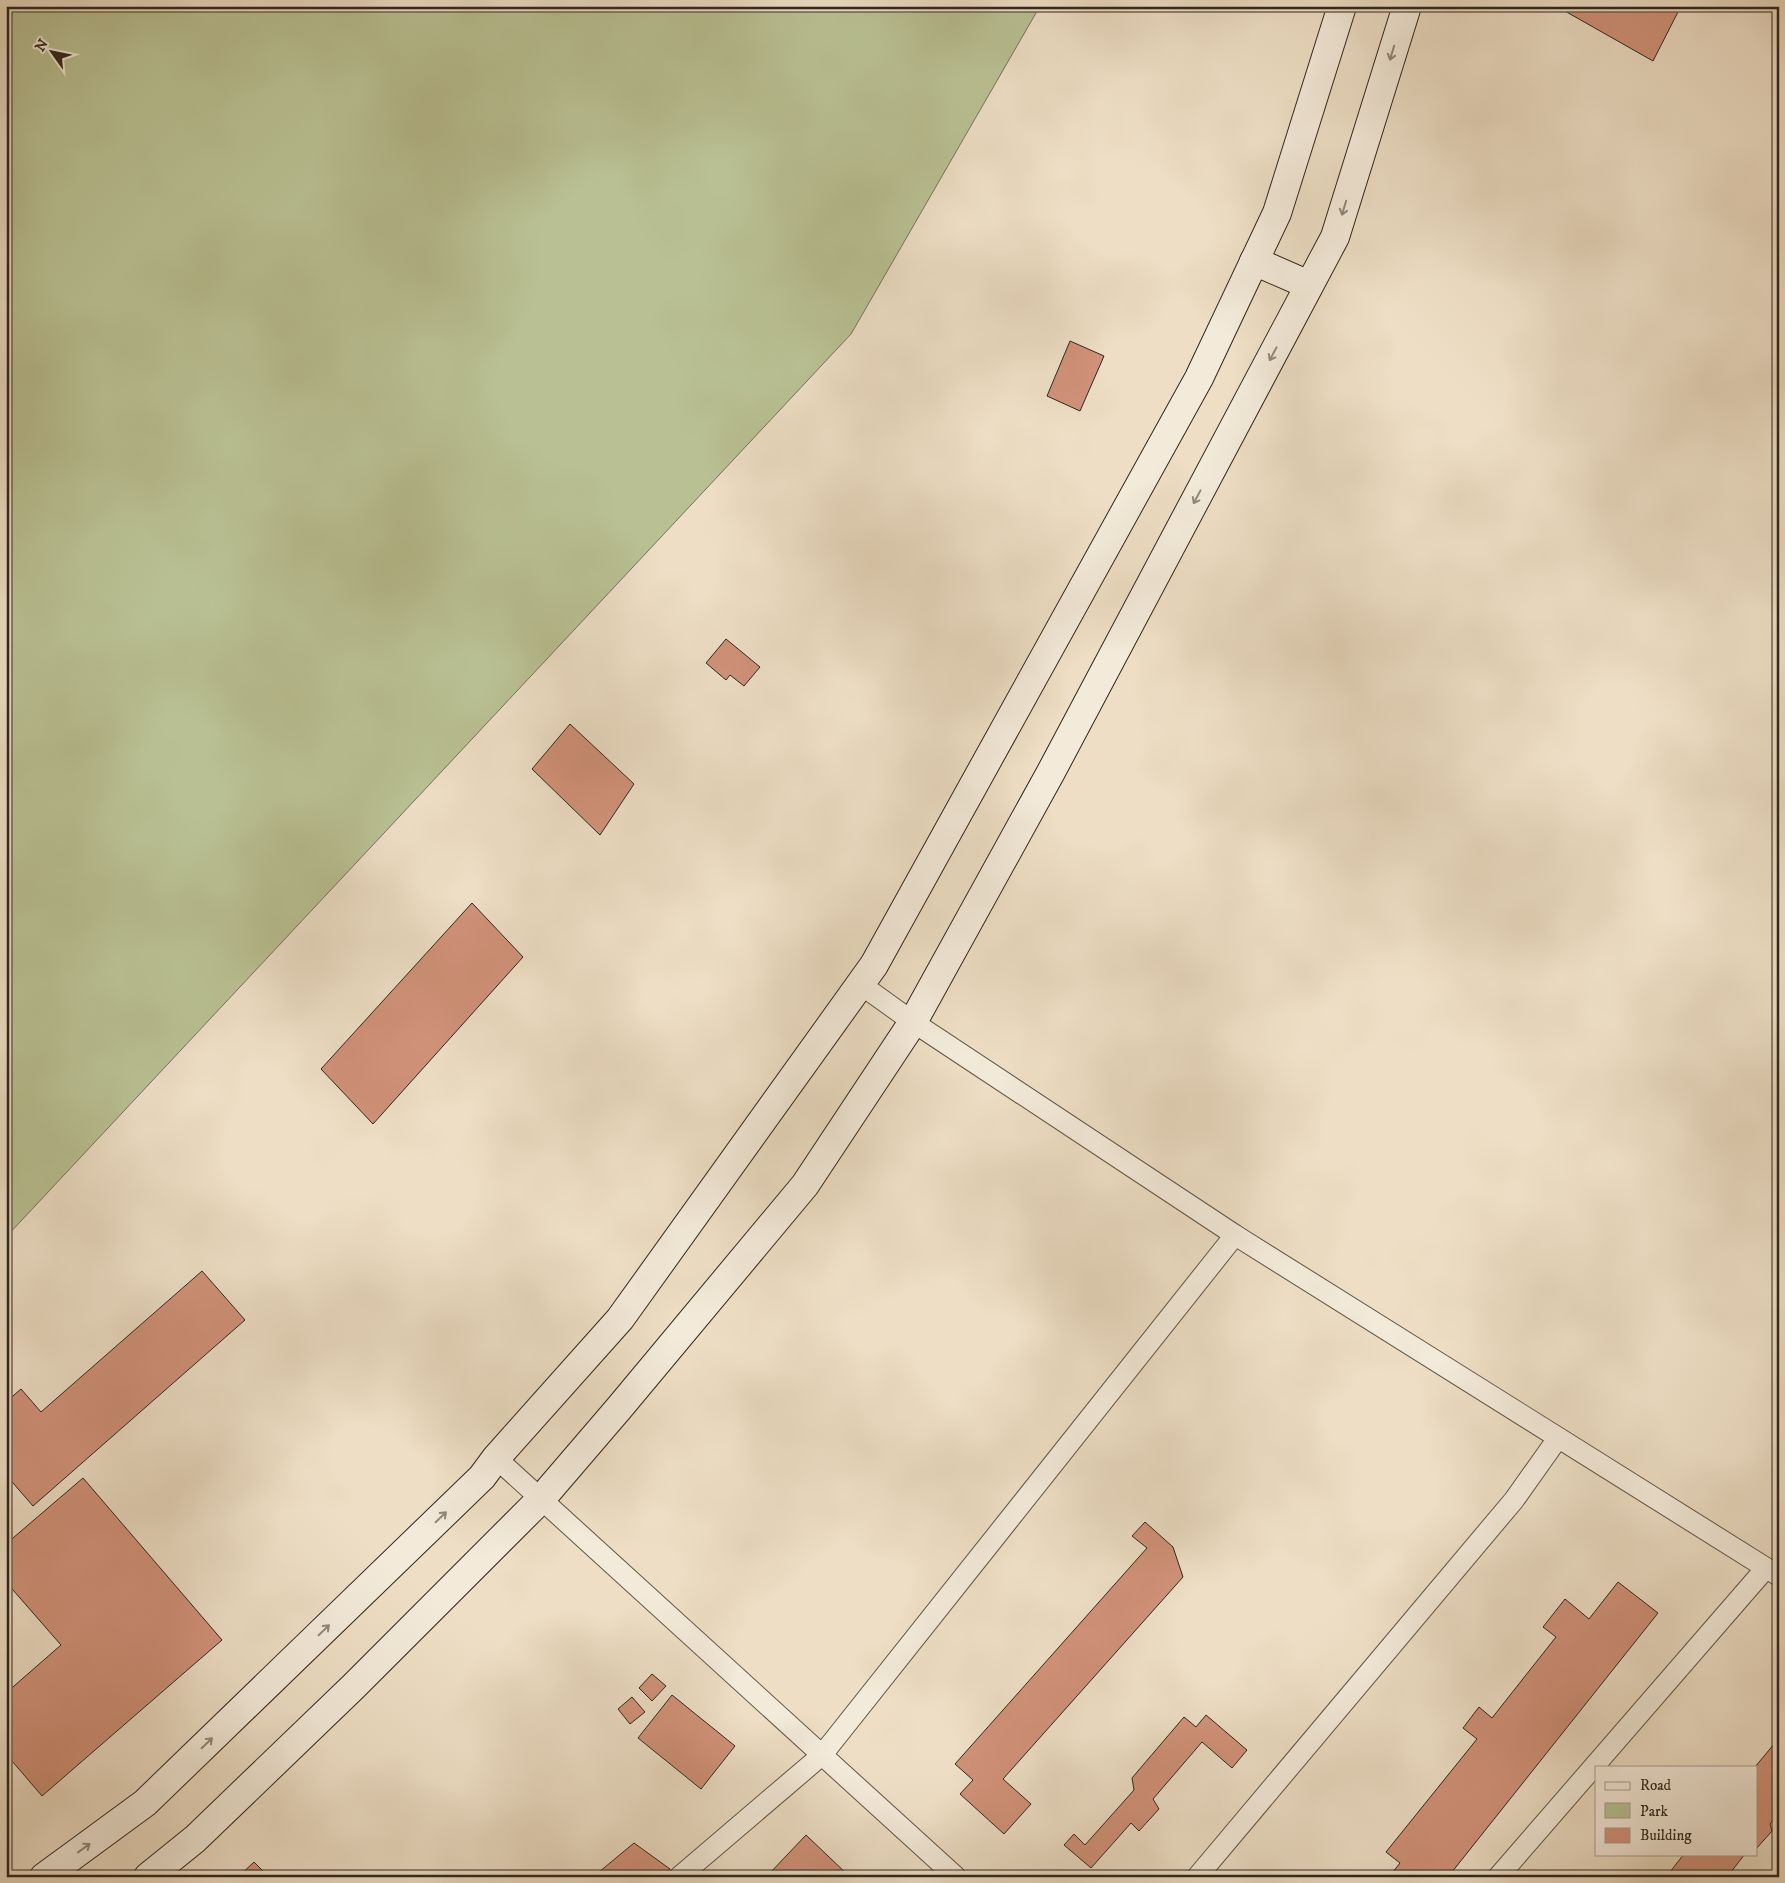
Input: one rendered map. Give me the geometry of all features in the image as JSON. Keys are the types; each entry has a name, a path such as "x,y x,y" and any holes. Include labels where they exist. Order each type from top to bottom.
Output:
{"street":[{"path":"44,1877 145,1803 482,1477 496,1458 620,1319 860,984 879,956 1199,378 1277,213 1342,6"},
{"path":"148,1877 195,1839 353,1686 542,1498 805,1185 913,1022 1051,772 1335,237 1407,6"},
{"path":"1254,261 1309,285"}],"lane":[{"path":"860,984 913,1022 1235,1235 1772,1572 1598,1766"},
{"path":"679,1877 822,1755 1235,1235"},
{"path":"1197,1877 1514,1500 1558,1438"},
{"path":"496,1458 956,1877"},
{"path":"1498,1877 1595,1769"}],"green space":[{"path":"6,6 1040,6 851,334 6,1237"}],"building":[{"path":"1556,6 1681,6 1653,61"},
{"path":"1070,341 1104,356 1080,411 1047,396"},
{"path":"726,639 760,667 744,686 730,675 726,680 706,663"},
{"path":"570,724 634,784 600,835 532,769"},
{"path":"472,903 523,957 373,1124 321,1069"},
{"path":"202,1271 245,1320 33,1506 6,1475 6,1402 21,1389 41,1412"},
{"path":"83,1478 222,1640 42,1796 6,1754 6,1693 61,1645 6,1582 6,1544"},
{"path":"1145,1522 1173,1547 1183,1577 1003,1779 1031,1804 1004,1834 960,1794 973,1780 955,1764 1147,1548 1132,1536"},
{"path":"1618,1582 1658,1613 1448,1877 1389,1877 1400,1863 1386,1852 1477,1739 1463,1728 1479,1707 1492,1718 1556,1637 1543,1627 1565,1599 1589,1619"},
{"path":"652,1674 666,1686 652,1701 639,1688"},
{"path":"672,1695 735,1746 701,1789 638,1738"},
{"path":"632,1697 645,1712 630,1724 618,1709"},
{"path":"1206,1715 1247,1750 1232,1768 1202,1742 1153,1799 1159,1809 1139,1831 1131,1823 1091,1868 1064,1845 1074,1834 1085,1845 1134,1790 1132,1778 1184,1717 1196,1727"},
{"path":"1779,1738 1779,1814 1770,1824 1772,1831 1758,1847 1758,1766 1756,1766"},
{"path":"806,1835 850,1877 772,1877 769,1874"},
{"path":"634,1843 670,1869 660,1877 593,1877"},
{"path":"1682,1856 1743,1856 1727,1877 1666,1877"},
{"path":"254,1862 269,1877 238,1877"}]}
